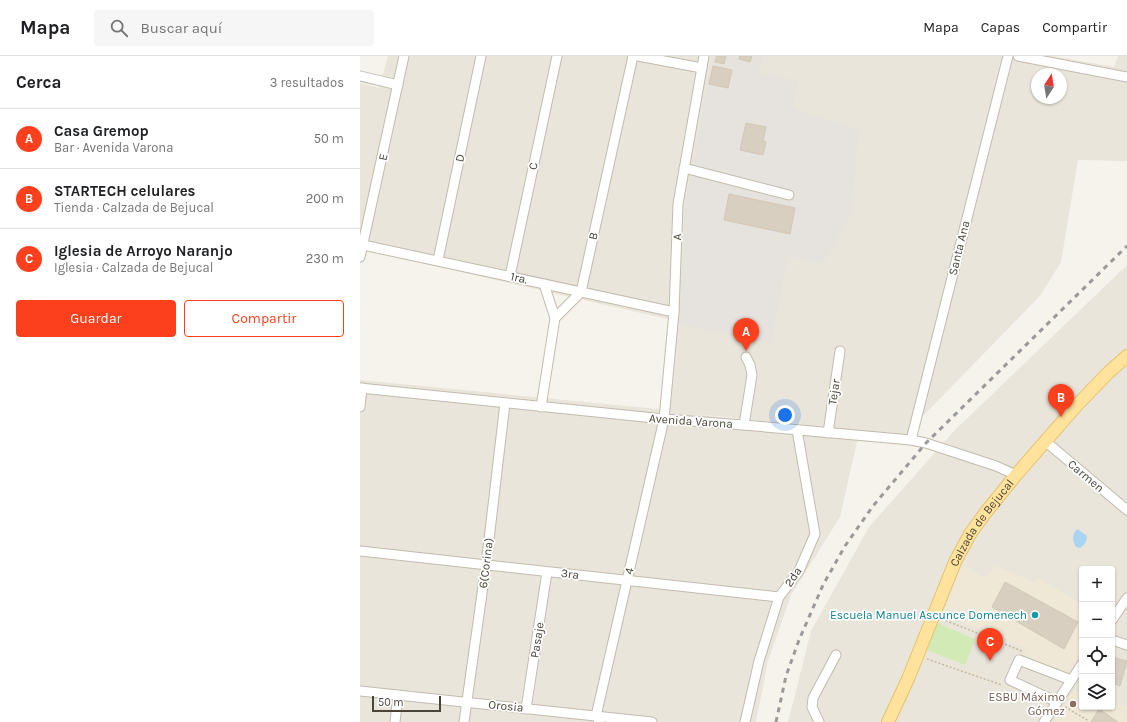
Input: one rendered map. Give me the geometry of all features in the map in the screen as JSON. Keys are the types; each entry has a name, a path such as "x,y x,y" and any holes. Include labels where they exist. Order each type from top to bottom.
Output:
{"main road":[{"name":"Calzada de Bejucal","path":"888,722 908,679 955,562 970,534 986,512 1045,441 1077,405 1127,356"}],"street":[{"name":"E","path":"360,257 404,56"},
{"name":"D","path":"438,260 481,56"},
{"name":"C","path":"510,276 556,56"},
{"name":"B","path":"581,292 633,56"},
{"path":"638,56 702,68"},
{"name":"A","path":"664,419 674,312 678,204 704,56"},
{"name":"Santa Ana","path":"910,440 1008,56"},
{"path":"1018,56 1127,77"},
{"path":"360,76 398,85"},
{"path":"684,168 789,195"},
{"name":"1ra.","path":"363,245 674,312"},
{"path":"541,407 555,318 544,284"},
{"path":"555,318 581,292"},
{"name":"Tejar","path":"828,433 840,351"},
{"path":"744,425 752,375 750,365 746,357"},
{"path":"360,407 361,388"},
{"name":"Avenida Varona","path":"361,388 664,419 910,440 926,443 996,466 1016,475"},
{"name":"6(Corina)","path":"464,722 486,565 505,403"},
{"name":"4","path":"598,719 627,581 664,419"},
{"name":"2da","path":"745,722 759,661 779,597 799,570 815,534 797,430"},
{"name":"Carmen","path":"1045,441 1127,510"},
{"name":"3ra","path":"360,551 779,597"},
{"name":"Pasaje","path":"526,709 547,572"},
{"path":"1115,616 1127,598"},
{"path":"1115,641 1127,645"},
{"path":"819,722 812,707 813,698 836,655"},
{"path":"1060,704 1010,680 1019,660 1071,680"},
{"path":"1044,722 1060,704 1071,680 1079,668"},
{"name":"Orosia","path":"360,691 526,709 598,719 652,722"},
{"path":"395,722 398,695"}],"path":[{"path":"933,616 1022,650 1019,660"},
{"path":"917,655 1007,687 1010,680"},
{"path":"1060,704 1089,721"}],"shaded area":[{"path":"388,56 1052,56 1114,67 1118,56 1127,56 1127,161 1078,160 1061,262 1040,296 921,418 909,438 690,413 858,437 840,517 791,595 768,661 756,722 360,722 360,380 668,410 676,321 360,249 360,83 379,88"},
{"path":"713,56 763,56 760,73 798,81 793,109 859,130 851,214 824,263 788,256 771,344 679,324 686,199"},
{"path":"1127,265 1127,722 788,722 811,631 869,527 954,431"},
{"path":"964,565 984,578 996,566 1034,582 1038,578 1079,602 1079,656 1068,673 1024,655 1025,648 942,614"},
{"name":"ESBU Máximo Gómez","path":"1074,690 1079,692 1079,710 1115,710 1115,703 1127,707 1127,722 1053,722"}],"green space":[{"path":"937,623 975,639 965,665 927,650"}],"water":[{"path":"1077,529 1087,536 1085,543 1080,548 1076,547 1073,540 1073,535"}],"building":[{"path":"717,56 726,56 724,64 715,62"},
{"path":"740,56 752,56 750,62 739,59"},
{"path":"713,66 732,70 728,88 709,84"},
{"path":"746,123 766,127 763,141 766,142 763,155 740,150"},
{"path":"729,194 795,208 790,234 724,220"},
{"name":"Escuela Manuel Ascunce Domenech","path":"1005,582 1078,622 1064,649 992,607"},
{"path":"1115,658 1127,661 1120,686 1115,684"},
{"path":"1098,710 1100,710 1118,722 1091,722"}],"railway":[{"path":"776,722 786,676 799,640 823,585 845,546 873,506 926,443 1127,246"}],"place":[{"name":"Casa Gremop","path":"746,351"},
{"name":"STARTECH celulares","path":"1061,417"},
{"name":"Escuela Manuel Ascunce Domenech","path":"1035,615"},
{"name":"Iglesia de Arroyo Naranjo","path":"990,661"},
{"name":"ESBU Máximo Gómez","path":"1073,704"}]}
